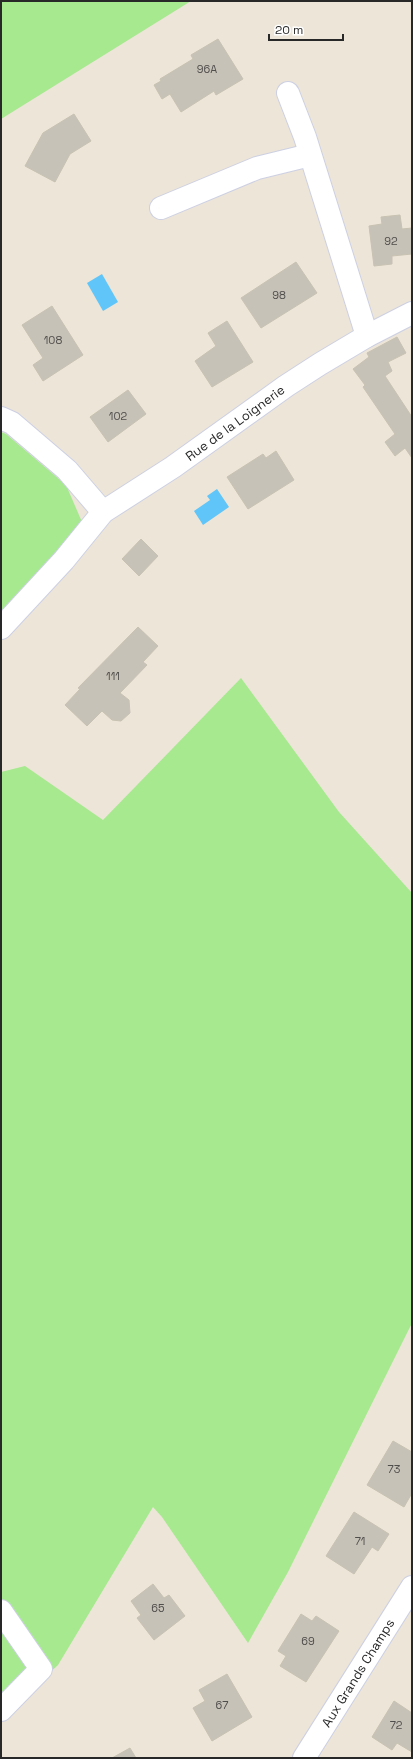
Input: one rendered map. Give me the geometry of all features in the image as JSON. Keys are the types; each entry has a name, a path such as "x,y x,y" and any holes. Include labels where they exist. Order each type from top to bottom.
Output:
{"street":[{"path":"288,93 310,155 367,336"},
{"path":"161,208 257,168 310,155"},
{"name":"Rue de la Loignerie","path":"1,628 64,560 103,512 173,467 286,386 367,336 412,313"},
{"path":"1,418 12,423 67,470 103,512"},
{"name":"Aux Grands Champs","path":"304,1758 412,1587"},
{"path":"1,1611 41,1669 1,1710"}],"green space":[{"path":"1,1 191,1 1,119"},
{"path":"1,432 6,434 66,485 82,522 67,549 1,615"},
{"path":"241,678 339,812 412,893 412,1323 288,1572 248,1643 162,1517 153,1507 58,1665 1,1718 1,772 25,766 103,820"}],"water":[{"path":"102,274 118,302 103,311 87,283"},
{"path":"217,489 229,507 203,525 194,511 210,500 207,496"}],"building":[{"path":"218,39 243,79 216,95 214,91 181,112 170,94 162,99 154,85 161,81 160,79 193,59 191,55"},
{"path":"74,114 91,141 70,154 55,182 25,166 43,133"},
{"path":"400,215 402,229 412,228 412,254 392,256 392,264 374,266 369,226 382,224 381,217"},
{"path":"296,262 317,293 261,328 241,298"},
{"path":"52,306 83,355 43,381 33,365 43,358 22,325"},
{"path":"227,321 253,362 212,387 195,361 216,346 208,333"},
{"path":"397,337 406,353 388,362 392,371 385,376 412,417 412,458 405,448 395,456 385,442 395,434 363,387 365,385 353,369 369,357 367,353"},
{"path":"128,390 146,414 108,442 90,417"},
{"path":"276,451 294,480 248,509 227,477 263,454 266,458"},
{"path":"141,539 158,556 139,576 122,559"},
{"path":"138,627 158,646 143,662 147,665 120,693 129,700 130,713 121,721 112,720 102,711 87,726 65,705 80,689 78,688"},
{"path":"393,1441 412,1452 412,1493 404,1507 367,1485"},
{"path":"354,1512 389,1534 378,1551 372,1547 354,1574 326,1556"},
{"path":"153,1584 164,1598 169,1595 185,1616 154,1640 137,1618 141,1615 131,1601"},
{"path":"301,1614 312,1621 316,1616 339,1631 306,1682 280,1666 286,1656 278,1651"},
{"path":"227,1674 252,1717 212,1741 193,1708 205,1701 199,1690"},
{"path":"394,1701 412,1713 412,1752 397,1743 392,1750 372,1737"},
{"path":"130,1748 136,1758 112,1758"}]}
